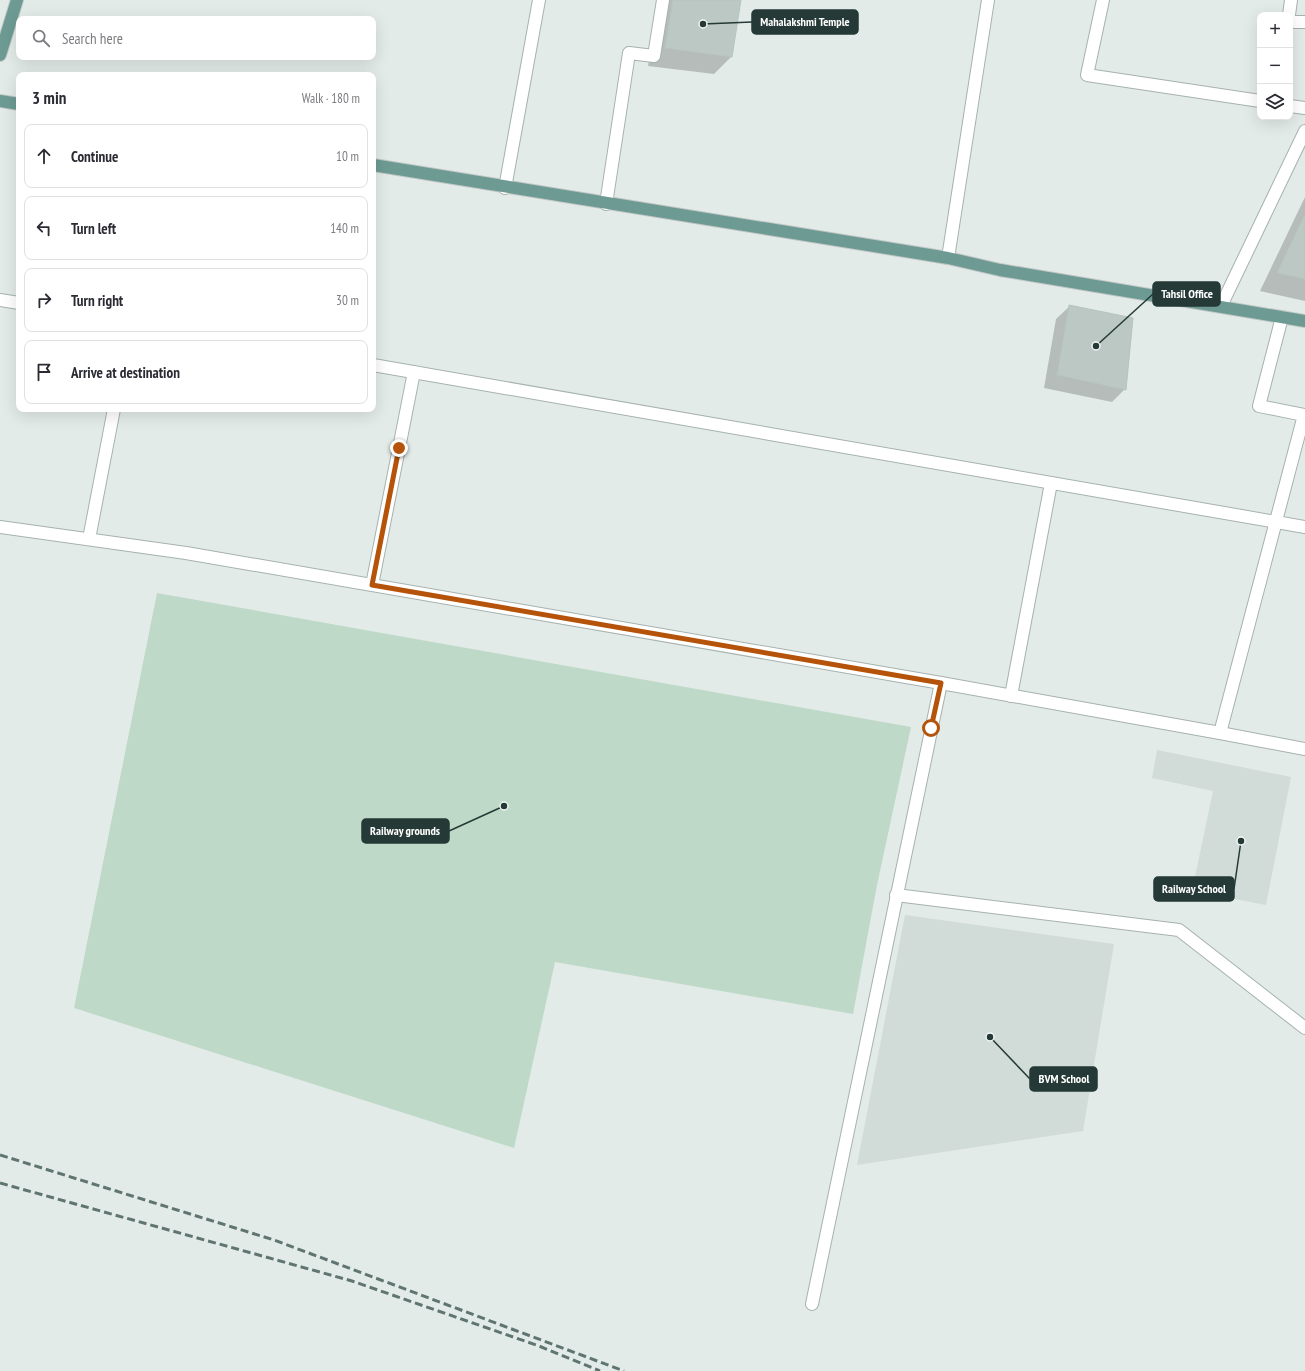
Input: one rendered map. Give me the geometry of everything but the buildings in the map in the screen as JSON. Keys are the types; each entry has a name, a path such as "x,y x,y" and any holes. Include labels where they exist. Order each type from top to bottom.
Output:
{"main road":[{"path":"0,55 17,0"},
{"path":"0,101 16,104"},
{"path":"376,166 505,188 948,258 1000,270 1305,321"}],"street":[{"path":"505,188 539,0"},
{"path":"606,204 629,53 654,56 663,0"},
{"path":"948,258 988,0"},
{"path":"1103,0 1087,75 1257,101"},
{"path":"1289,12 1291,0"},
{"path":"1293,22 1305,22"},
{"path":"1293,106 1305,108"},
{"path":"1221,306 1305,131"},
{"path":"0,300 16,303"},
{"path":"1220,733 1305,415 1258,406 1282,317"},
{"path":"376,366 1305,527"},
{"path":"372,585 414,372"},
{"path":"89,539 113,412"},
{"path":"1011,696 1051,483"},
{"path":"0,527 186,553 941,683 1305,749"},
{"path":"812,1304 941,683"},
{"path":"896,895 1179,930 1305,1028"}],"shaded area":[{"path":"1157,750 1291,777 1266,905 1192,891 1213,791 1152,778"},
{"path":"905,915 1114,944 1083,1131 857,1165"}],"green space":[{"path":"157,593 911,727 877,885 853,1014 555,962 514,1148 74,1008"}],"railway":[{"path":"0,1155 274,1240 624,1371"},
{"path":"0,1183 352,1281 539,1346 600,1371"}],"place":[{"name":"Mahalakshmi Temple","path":"703,24"},
{"name":"Tahsil Office","path":"1096,346"},
{"name":"Railway grounds","path":"504,806"},
{"name":"Railway School","path":"1241,841"},
{"name":"BVM School","path":"990,1037"}],"route":[{"path":"399,448 372,585 941,683 931,728"}]}
